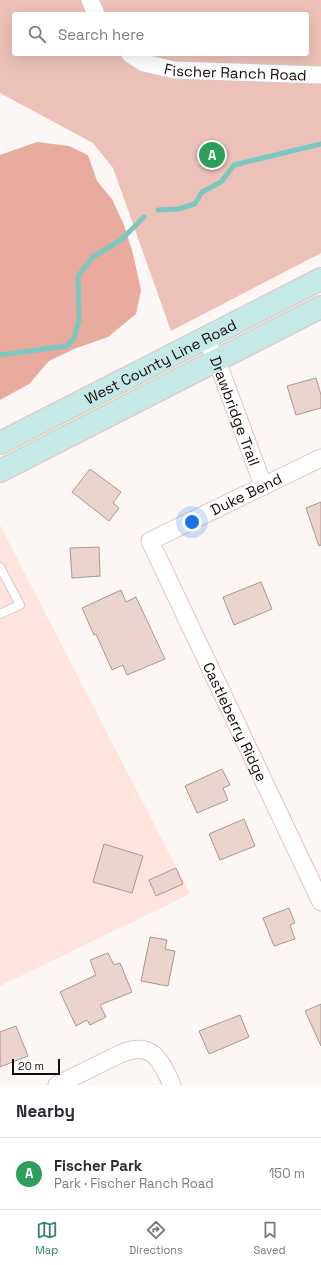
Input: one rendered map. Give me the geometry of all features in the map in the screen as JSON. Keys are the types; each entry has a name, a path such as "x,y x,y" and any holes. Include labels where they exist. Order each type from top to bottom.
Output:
{"main road":[{"name":"West County Line Road","path":"0,443 321,279"},
{"name":"West County Line Road","path":"0,471 321,308"}],"street":[{"path":"90,0 95,12"},
{"name":"Fischer Ranch Road","path":"133,56 144,63 174,70 321,75"},
{"name":"Drawbridge Trail","path":"205,338 217,361 263,485"},
{"name":"Duke Bend","path":"150,541 321,458"},
{"name":"Castleberry Ridge","path":"150,541 321,902"},
{"path":"57,1085 124,1052 143,1048 158,1058 172,1085"}],"lane":[{"path":"0,568 20,605 0,614"}],"shaded area":[{"path":"0,0 321,0 321,253 171,331 113,168 93,143 0,93"},
{"path":"37,142 69,146 88,155 97,181 112,199 124,225 133,254 141,290 136,314 108,337 74,349 49,361 29,384 0,400 0,155"},
{"path":"0,525 190,894 0,986"}],"building":[{"path":"316,378 321,395 321,408 296,415 287,386"},
{"path":"90,469 121,492 113,503 119,508 109,521 72,492"},
{"path":"321,502 321,545 319,546 306,508"},
{"path":"99,547 100,576 72,578 70,548"},
{"path":"261,582 272,609 234,625 223,597"},
{"path":"121,590 126,602 136,597 165,659 127,675 123,665 112,670 96,634 94,635 82,608"},
{"path":"222,769 230,785 223,788 228,800 197,813 185,786"},
{"path":"244,819 255,846 220,860 209,834"},
{"path":"104,844 143,856 132,893 93,882"},
{"path":"176,868 183,884 156,896 149,880"},
{"path":"289,908 295,923 290,925 295,939 274,946 263,918"},
{"path":"150,937 167,940 165,949 175,951 168,986 141,981"},
{"path":"108,953 114,965 120,963 132,992 100,1005 106,1017 90,1025 87,1020 76,1026 60,992 96,975 90,960"},
{"path":"321,1004 321,1046 305,1011"},
{"path":"240,1015 249,1037 209,1054 199,1031"},
{"path":"16,1026 28,1056 0,1067 0,1032"}],"waterway":[{"path":"158,210 178,209 195,204 202,192 221,182 234,165 321,144"},
{"path":"0,355 67,346 74,338 79,321 78,276 93,257 121,240 144,217"}],"place":[{"name":"Fischer Park","path":"212,155"}]}
